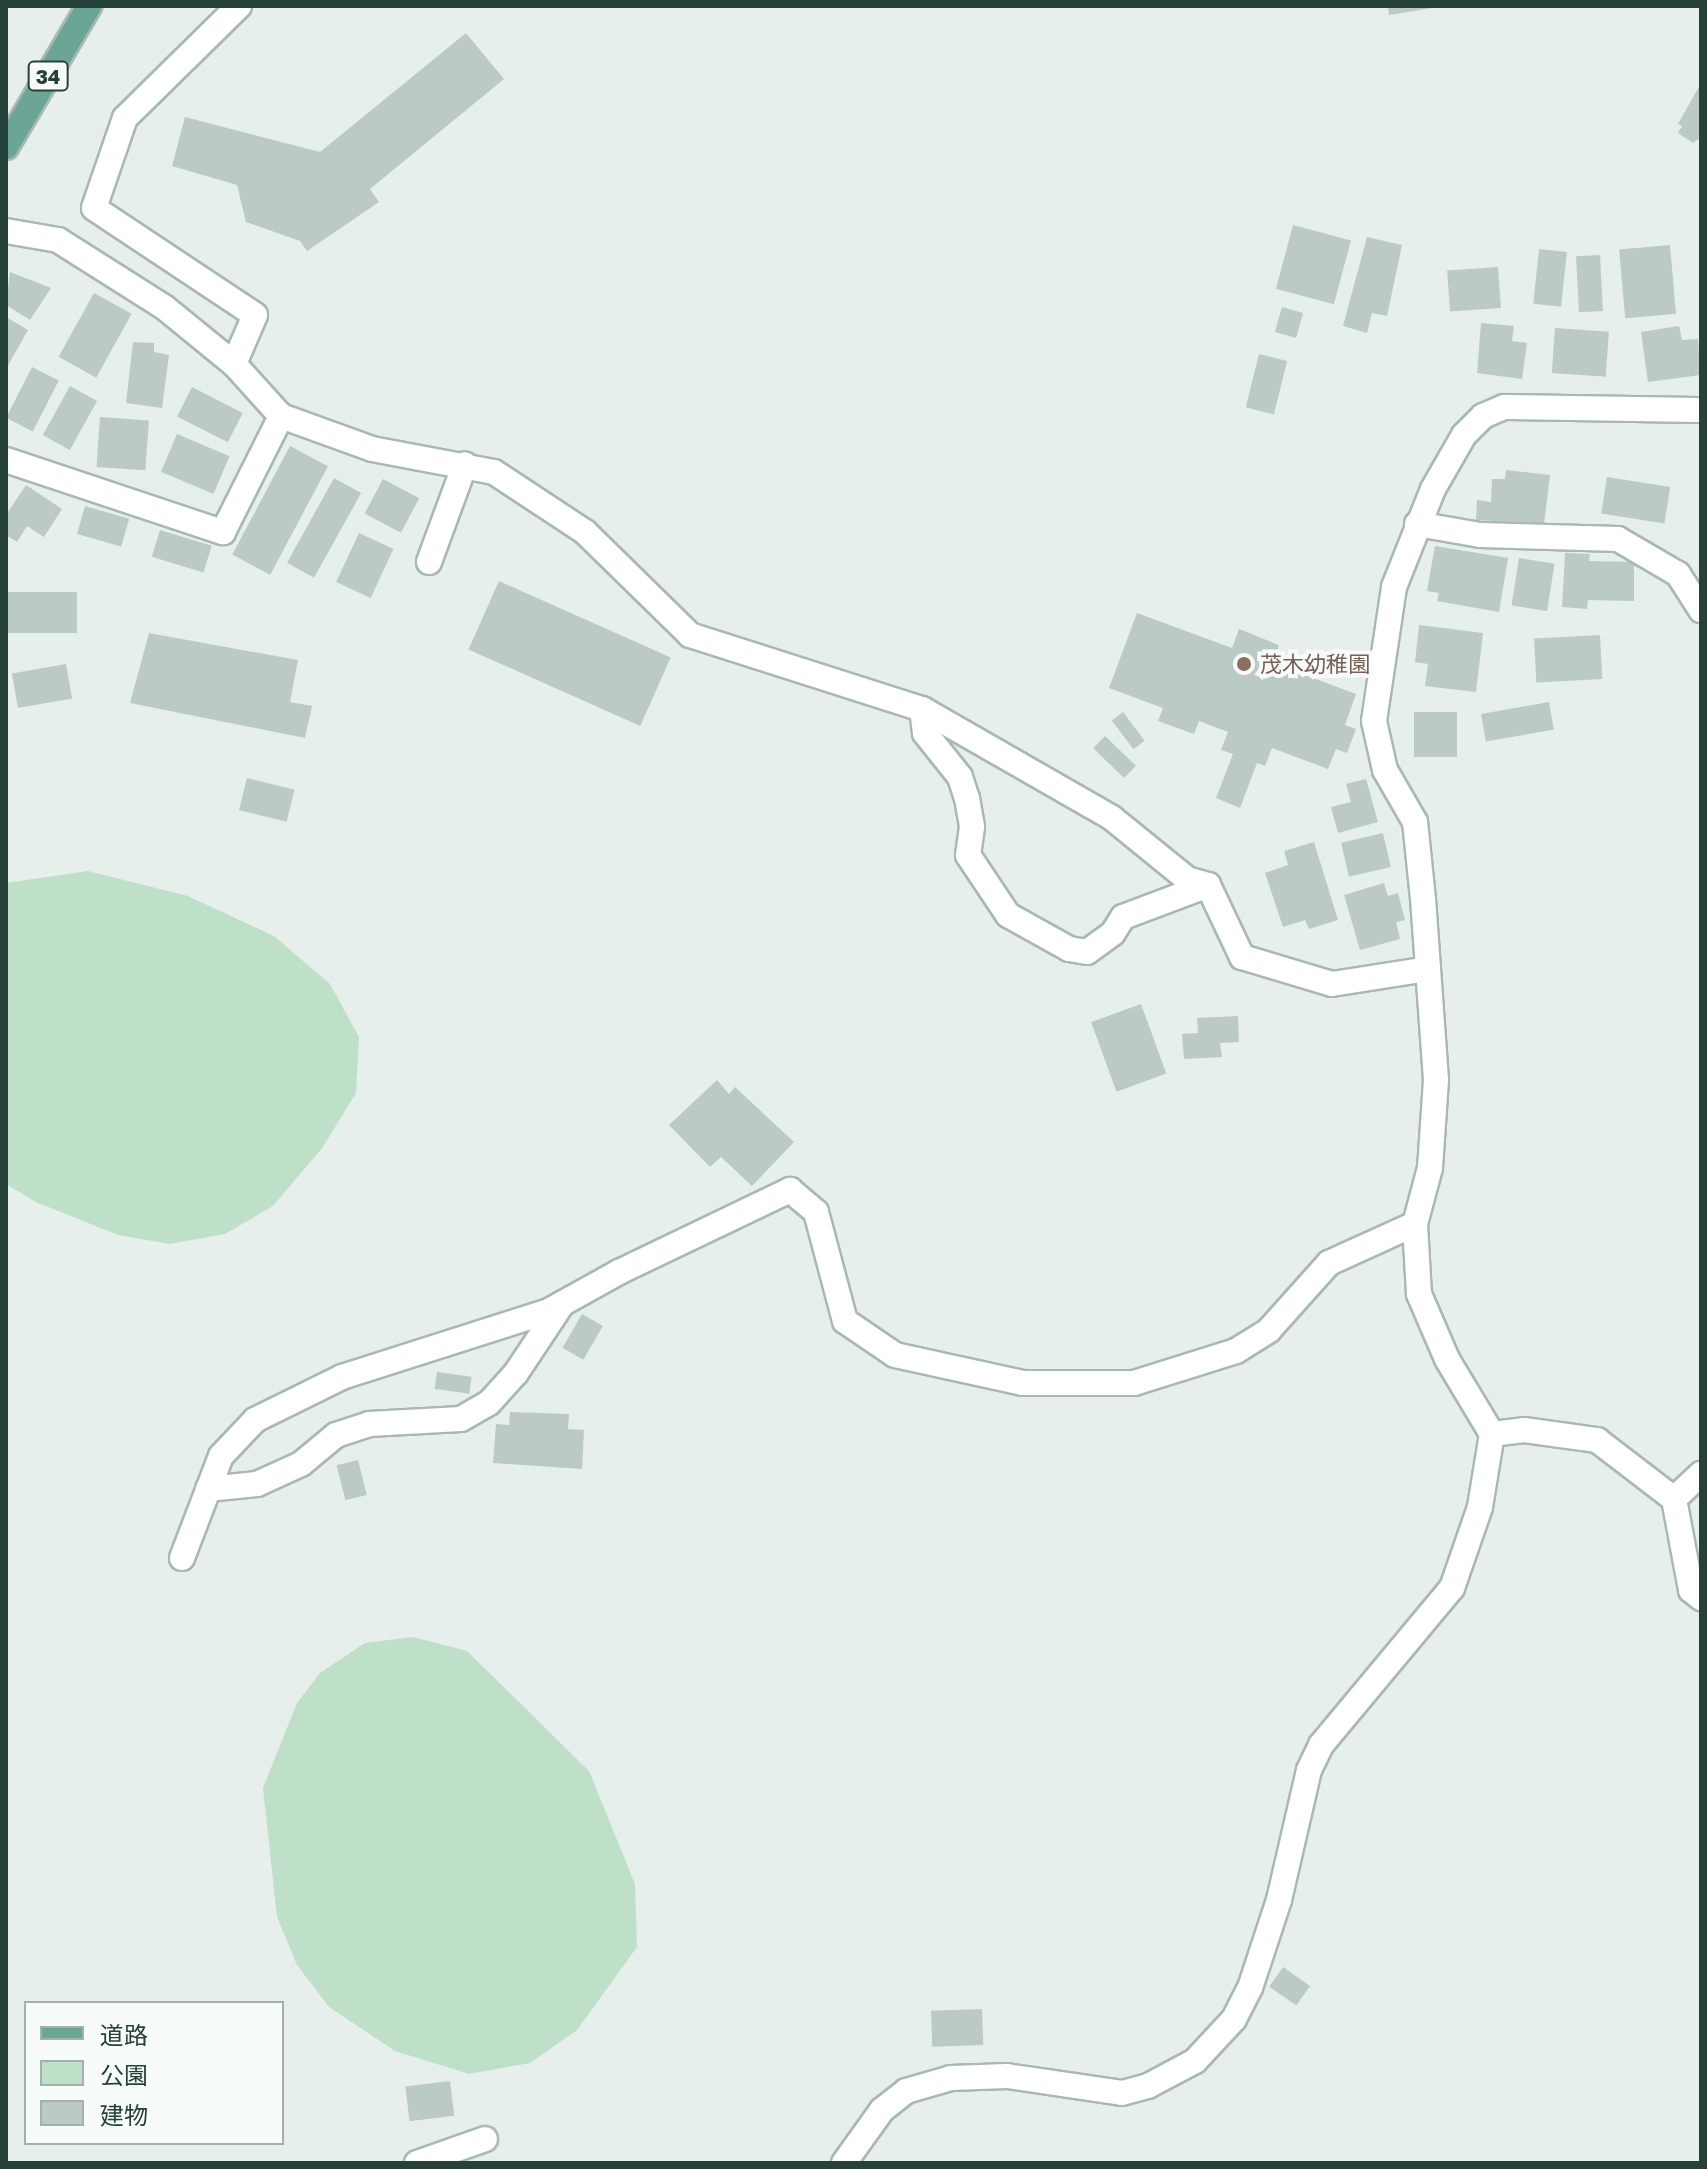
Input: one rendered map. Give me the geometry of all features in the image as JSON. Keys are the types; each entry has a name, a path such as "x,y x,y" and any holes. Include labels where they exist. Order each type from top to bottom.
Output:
{"main road":[{"name":"34","path":"6,147 89,6"}],"street":[{"path":"234,364 255,315 94,208 125,118 239,6"},
{"path":"6,231 58,240 164,307 234,364 281,416 372,449 465,464 494,472 585,532 690,635 922,709 1112,818 1187,879 1208,885 1242,957 1332,984 1428,969"},
{"path":"844,2163 882,2110 906,2091 951,2078 1007,2076 1122,2093 1174,2075 1218,2039 1250,1988 1315,1758 1335,1724 1452,1588 1480,1507 1492,1434 1447,1359 1419,1294 1415,1224 1430,1168 1436,1080 1428,969 1415,822 1385,770 1374,721 1394,587 1417,524 1464,435 1483,416 1504,407 1701,410 1701,424"},
{"path":"6,460 223,532 281,416"},
{"path":"429,562 465,464"},
{"path":"1417,524 1480,535 1618,539 1678,574 1701,610"},
{"path":"922,709 925,733 960,777 967,798 972,827 968,855 1008,915 1069,949 1087,952 1113,933 1123,917 1208,885"},
{"path":"182,1558 221,1456 255,1420 342,1377 563,1303 790,1190 816,1212 845,1321 895,1355 1023,1383 1134,1383 1236,1351 1269,1330 1329,1263 1415,1224"},
{"path":"208,1489 257,1484 301,1464 336,1435 369,1424 461,1419 489,1403 563,1303"},
{"path":"1492,1434 1524,1430 1597,1440 1674,1499 1691,1590 1701,1598"},
{"path":"1674,1499 1701,1474"},
{"path":"417,2163 485,2139"}],"green space":[{"path":"88,871 188,896 274,936 330,984 359,1037 356,1093 323,1147 273,1206 225,1234 170,1244 118,1235 36,1202 6,1184 6,883"},
{"path":"413,1637 467,1651 589,1771 635,1884 637,1947 577,2030 530,2063 469,2074 395,2051 329,2007 297,1965 277,1917 263,1788 297,1703 320,1673 365,1643"}],"building":[{"path":"1388,6 1432,6 1432,8 1389,15"},
{"path":"466,33 504,79 370,189 379,202 307,251 300,241 246,222 237,185 172,166 185,117 320,152"},
{"path":"1701,83 1701,137 1693,143 1678,133 1682,126 1678,124"},
{"path":"1293,225 1351,241 1334,304 1276,289"},
{"path":"1367,237 1402,245 1387,316 1372,313 1367,333 1343,326"},
{"path":"1670,245 1676,314 1625,318 1619,249"},
{"path":"1539,249 1567,252 1561,307 1533,304"},
{"path":"1600,255 1603,311 1579,312 1576,256"},
{"path":"1498,267 1501,308 1450,311 1447,271"},
{"path":"10,272 51,288 30,320 6,305"},
{"path":"94,293 132,314 96,378 59,357"},
{"path":"1282,307 1303,313 1296,338 1275,332"},
{"path":"6,317 28,330 6,369"},
{"path":"1481,323 1514,326 1512,341 1527,343 1522,379 1477,373"},
{"path":"1679,326 1682,340 1698,339 1701,375 1648,382 1641,332"},
{"path":"1555,328 1609,332 1606,377 1552,373"},
{"path":"133,342 154,343 154,352 169,355 162,408 126,403"},
{"path":"1259,354 1287,361 1274,414 1246,407"},
{"path":"32,367 59,381 33,431 6,418"},
{"path":"70,386 97,401 70,450 43,435"},
{"path":"192,387 243,413 228,442 177,416"},
{"path":"100,417 149,420 145,470 97,467"},
{"path":"177,434 229,456 213,494 161,472"},
{"path":"290,446 328,466 270,575 232,555"},
{"path":"1506,470 1550,475 1544,524 1476,520 1477,500 1491,502 1492,479 1505,479"},
{"path":"1607,477 1670,487 1664,524 1601,514"},
{"path":"334,478 361,493 314,578 287,563"},
{"path":"383,479 419,498 401,533 365,513"},
{"path":"26,485 62,509 44,537 27,526 17,542 6,535 6,515"},
{"path":"85,506 129,519 121,547 77,534"},
{"path":"160,530 212,546 203,573 152,557"},
{"path":"359,533 393,549 371,598 336,582"},
{"path":"1435,546 1508,558 1499,612 1437,601 1439,593 1427,591"},
{"path":"1565,553 1590,554 1589,561 1634,562 1634,601 1588,600 1587,609 1562,607"},
{"path":"1519,558 1555,564 1547,611 1511,605"},
{"path":"499,581 671,657 640,726 468,650"},
{"path":"6,592 77,592 77,633 6,633"},
{"path":"1137,613 1232,648 1239,629 1279,645 1273,663 1356,694 1345,725 1356,729 1347,753 1336,749 1328,769 1272,748 1265,766 1257,763 1240,808 1216,798 1233,754 1221,750 1228,732 1199,721 1194,734 1158,721 1163,708 1109,688"},
{"path":"1419,625 1483,633 1476,692 1425,686 1428,664 1415,662"},
{"path":"149,633 298,660 290,702 312,706 305,738 130,703"},
{"path":"1600,635 1602,679 1536,682 1534,638"},
{"path":"66,664 72,698 18,708 12,674"},
{"path":"1549,702 1554,730 1486,742 1481,714"},
{"path":"1123,712 1145,741 1133,749 1112,720"},
{"path":"1414,712 1457,712 1457,757 1414,757"},
{"path":"1105,736 1136,766 1124,778 1093,748"},
{"path":"247,778 295,790 287,822 239,810"},
{"path":"1366,779 1378,822 1338,833 1331,807 1351,802 1346,784"},
{"path":"1383,833 1391,867 1349,877 1341,843"},
{"path":"1314,842 1338,920 1309,929 1305,920 1283,927 1265,873 1288,865 1284,851"},
{"path":"1384,883 1388,896 1398,893 1405,920 1396,922 1400,939 1360,950 1344,895"},
{"path":"1141,1004 1166,1074 1117,1092 1091,1022"},
{"path":"1238,1016 1239,1042 1220,1043 1222,1057 1184,1059 1182,1034 1198,1033 1197,1018"},
{"path":"717,1080 729,1094 735,1087 794,1142 752,1186 721,1157 710,1167 669,1125"},
{"path":"582,1314 603,1326 583,1360 562,1348"},
{"path":"437,1372 472,1377 469,1394 435,1389"},
{"path":"510,1412 569,1414 568,1429 584,1430 582,1469 493,1463 496,1424 509,1425"},
{"path":"358,1460 367,1495 345,1500 337,1465"},
{"path":"1283,1967 1310,1986 1296,2006 1269,1987"},
{"path":"982,2009 983,2045 932,2047 931,2011"},
{"path":"450,2081 454,2116 410,2121 405,2086"}],"place":[{"name":"茂木幼稚園","path":"1244,664"}]}
